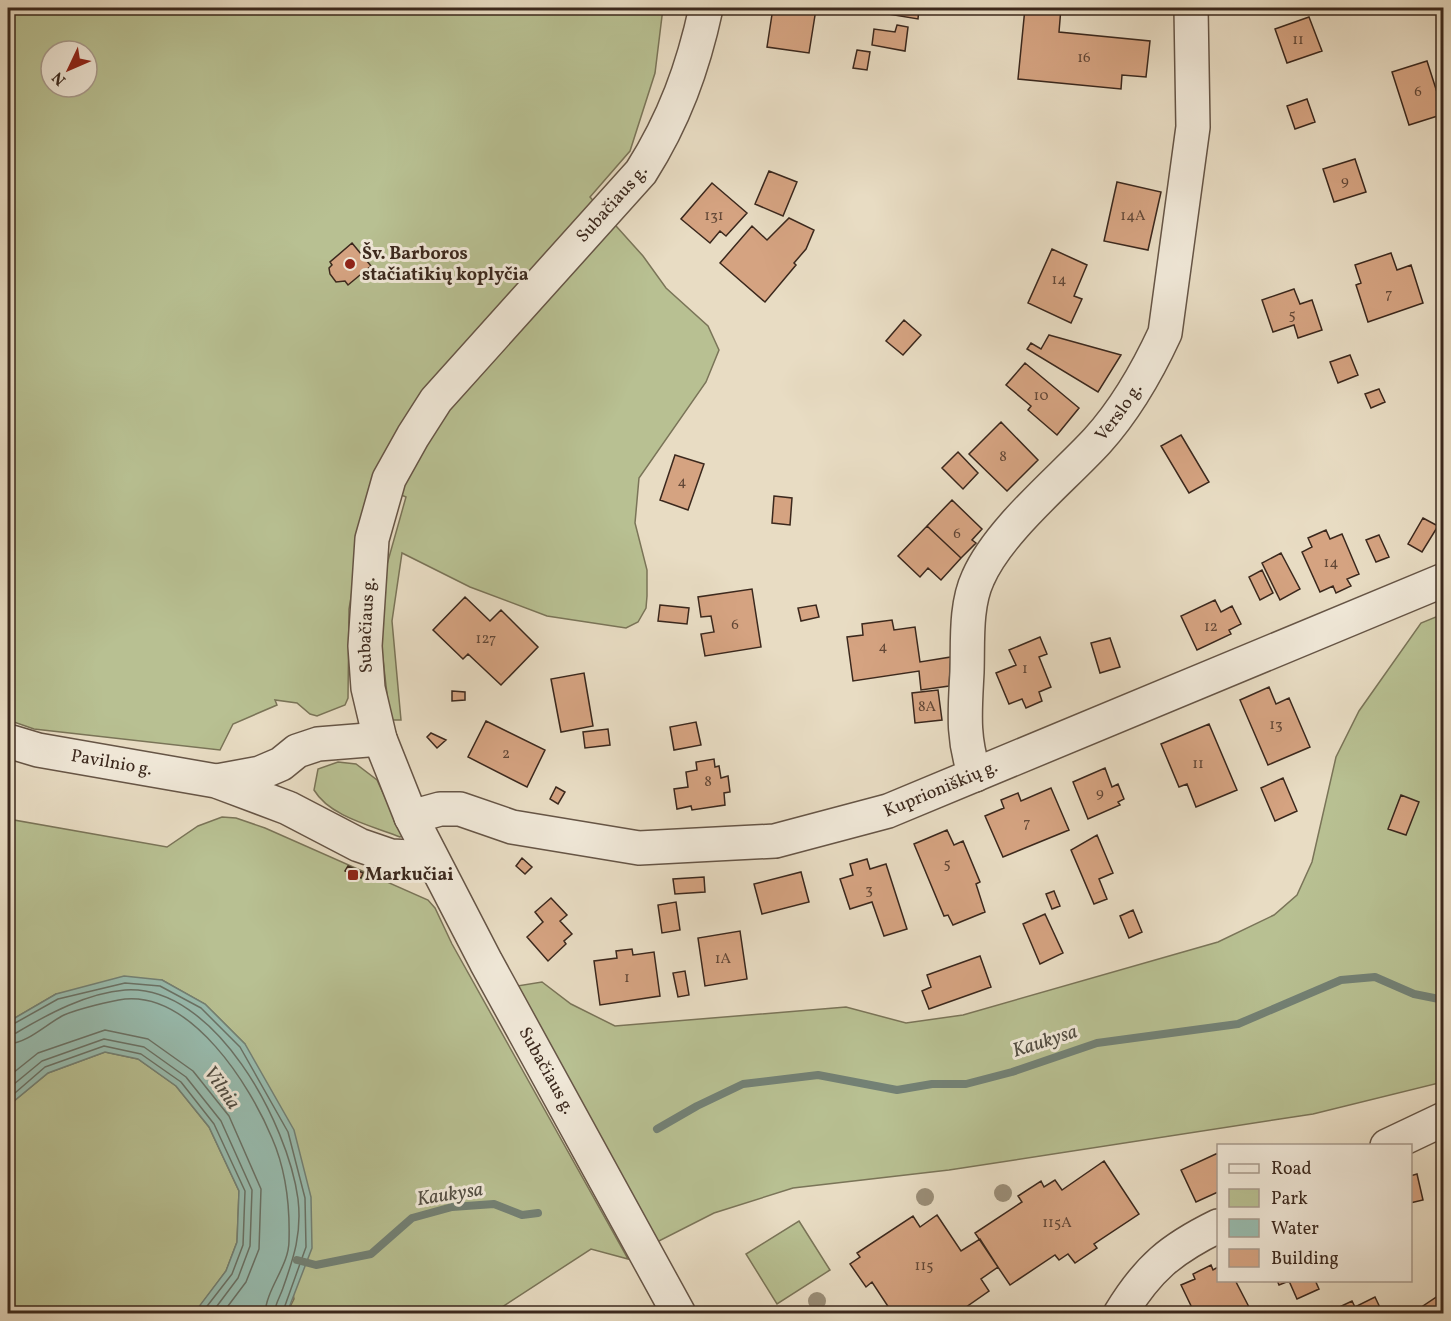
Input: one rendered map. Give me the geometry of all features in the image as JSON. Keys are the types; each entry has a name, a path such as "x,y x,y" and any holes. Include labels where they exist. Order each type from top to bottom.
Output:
{"street":[{"name":"Subačiaus g.","path":"679,1314 411,817 380,739 368,688 365,635 372,540 389,479 436,400 641,172 663,138 679,102 696,54 706,8"},
{"name":"Verslo g.","path":"975,775 967,751 964,729 970,608 978,578 1014,528 1123,410 1152,362 1165,333 1193,127 1191,8"},
{"name":"Kuprioniškių g.","path":"411,817 440,809 460,809 512,827 639,848 775,841 888,810 1443,580"},
{"name":"Pavilnio g.","path":"216,781 243,778 281,764 297,751 318,744 380,739"},
{"name":"Pavilnio g.","path":"8,741 38,750 216,781 288,808 359,845 391,856 411,857 428,852"},
{"path":"281,764 279,785 288,808"},
{"path":"1391,1144 1443,1119"},
{"path":"1120,1314 1150,1270 1184,1242 1217,1226"}],"green space":[{"path":"8,8 663,8 655,73 630,151 590,197 643,256 666,288 708,326 719,350 706,382 639,478 635,523 647,570 647,596 646,608 638,622 626,628 547,616 470,587 402,553 392,621 401,720 390,720 381,642 384,575 406,497 378,485 364,522 349,609 348,698 345,705 317,716 310,714 297,703 275,700 277,705 233,724 220,750 34,729 8,720"},
{"path":"1443,614 1443,1082 1313,1114 949,1170 793,1188 714,1213 657,1242 517,986 542,982 571,1004 615,1026 846,1007 906,1023 963,1015 1218,942 1274,915 1297,895 1312,862 1336,757 1359,711 1421,623"},
{"path":"338,762 356,764 377,780 403,836 400,837 353,820 321,799 314,790 318,769"},
{"path":"222,817 236,818 265,828 428,900 435,908 452,944 628,1259 591,1249 493,1313 287,1313 294,1299 245,1044 205,1004 162,980 56,994 8,1022 8,819 167,847 198,826"},
{"path":"105,1052 138,1059 176,1086 209,1127 239,1191 237,1242 226,1271 198,1309 188,1313 8,1314 8,1106 48,1073"},
{"path":"799,1221 830,1270 777,1304 746,1254"}],"water":[{"name":"Vilnia","path":"124,976 162,980 205,1004 245,1044 294,1130 311,1197 312,1248 287,1313 188,1313 198,1308 226,1271 237,1242 239,1191 209,1127 176,1086 138,1059 105,1052 48,1073 8,1106 8,1022 56,994"}],"building":[{"path":"773,8 816,9 809,53 767,47"},
{"path":"852,8 919,8 918,19"},
{"path":"1025,8 1061,8 1059,32 1150,41 1146,77 1122,75 1121,89 1018,79"},
{"path":"1309,17 1322,51 1287,63 1275,29"},
{"path":"897,25 908,27 905,51 872,45 874,29 895,32"},
{"path":"857,50 870,52 867,70 853,68"},
{"path":"1427,61 1444,114 1409,125 1392,72"},
{"path":"1307,99 1315,122 1295,129 1287,106"},
{"path":"1355,159 1366,192 1334,202 1323,169"},
{"path":"769,171 797,182 783,216 755,204"},
{"path":"1117,182 1161,192 1148,250 1104,241"},
{"path":"712,183 747,213 726,236 720,231 710,243 681,219"},
{"path":"789,218 814,230 806,249 794,263 796,265 765,302 720,263 752,226 767,240"},
{"name":"Šv. Barboros stačiatikių koplyčia","path":"352,243 371,266 348,285 345,281 336,282 329,268 332,265 330,262"},
{"path":"1052,249 1087,265 1074,296 1082,299 1071,323 1028,303"},
{"path":"1391,253 1397,270 1411,265 1423,303 1368,322 1356,285 1361,283 1355,265"},
{"path":"1294,289 1300,304 1312,300 1322,330 1298,338 1294,325 1273,332 1262,300"},
{"path":"904,320 921,335 903,355 886,341"},
{"path":"1049,335 1121,355 1098,392 1027,349 1031,343 1041,349"},
{"path":"1350,355 1358,375 1338,383 1330,362"},
{"path":"1025,363 1079,408 1057,435 1028,410 1031,406 1006,385"},
{"path":"1379,389 1385,402 1371,408 1365,394"},
{"path":"1001,422 1038,460 1007,491 969,454"},
{"path":"1181,435 1209,482 1189,493 1161,446"},
{"path":"958,452 978,473 963,489 942,468"},
{"path":"675,455 704,464 688,510 660,500"},
{"path":"774,496 792,498 790,525 772,523"},
{"path":"952,500 982,529 972,540 976,543 961,558 927,526"},
{"path":"1423,518 1438,526 1422,552 1408,544"},
{"path":"927,526 961,558 941,580 928,568 920,577 898,556"},
{"path":"1326,530 1330,539 1342,534 1359,574 1347,579 1351,586 1336,593 1333,586 1320,592 1302,552 1312,547 1308,538"},
{"path":"1379,535 1389,557 1376,562 1366,540"},
{"path":"1281,553 1300,589 1280,600 1262,563"},
{"path":"1262,570 1273,593 1260,600 1249,577"},
{"path":"752,589 761,647 705,656 701,634 714,632 711,616 701,617 698,597"},
{"path":"465,597 490,621 501,610 538,647 501,685 468,654 463,659 433,630"},
{"path":"1215,600 1221,612 1232,606 1241,624 1229,630 1231,634 1197,650 1181,616"},
{"path":"660,605 689,608 687,624 658,621"},
{"path":"816,605 819,617 801,621 798,608"},
{"path":"892,620 894,630 915,627 920,662 951,657 949,686 921,690 919,671 853,681 847,637 863,635 862,624"},
{"path":"1040,637 1047,654 1039,657 1051,687 1039,692 1042,701 1026,708 1022,699 1009,704 996,673 1016,665 1009,650"},
{"path":"1110,638 1120,667 1100,673 1091,643"},
{"path":"584,673 593,726 561,732 551,679"},
{"path":"1269,687 1276,704 1289,698 1310,747 1268,765 1240,700"},
{"path":"938,690 942,720 915,723 912,693"},
{"path":"452,691 465,692 465,700 452,701"},
{"path":"486,721 545,750 527,787 468,757"},
{"path":"696,722 701,745 674,750 670,727"},
{"path":"1209,724 1237,790 1196,807 1187,784 1179,787 1161,744"},
{"path":"608,729 610,745 585,748 583,732"},
{"path":"431,733 446,740 437,748 427,737"},
{"path":"714,759 715,767 719,766 721,778 728,776 730,792 724,793 725,805 692,810 691,806 677,809 674,789 688,787 686,772 697,770 696,762"},
{"path":"1105,768 1112,787 1118,784 1124,799 1118,802 1120,805 1088,819 1073,782"},
{"path":"1283,778 1297,811 1275,821 1261,788"},
{"path":"556,787 565,792 558,804 550,799"},
{"path":"1051,788 1069,830 1003,857 985,816 1004,808 1001,800 1018,793 1021,801"},
{"path":"1401,795 1419,802 1406,835 1388,829"},
{"path":"947,830 954,845 963,841 980,882 976,884 985,912 953,925 948,915 944,916 914,844"},
{"path":"1097,835 1113,873 1099,879 1107,899 1094,904 1071,850"},
{"path":"522,858 532,867 525,874 516,866"},
{"path":"867,859 870,869 886,864 907,929 884,936 872,902 850,909 840,879 853,875 850,864"},
{"path":"348,866 363,873 361,878 345,871"},
{"path":"801,872 809,902 762,914 754,884"},
{"path":"704,877 705,892 675,894 673,879"},
{"path":"1054,891 1060,906 1052,909 1046,894"},
{"path":"551,898 567,915 560,921 572,934 564,941 566,944 548,961 527,937 543,922 535,912"},
{"path":"676,902 680,930 662,933 658,905"},
{"path":"1133,910 1142,932 1129,938 1120,916"},
{"path":"1045,914 1063,953 1040,964 1023,924"},
{"path":"740,931 747,979 705,986 698,938"},
{"path":"632,949 633,955 654,952 660,996 600,1005 594,961 617,958 616,951"},
{"path":"980,956 991,987 929,1009 922,991 931,987 927,975"},
{"path":"685,971 689,995 678,997 673,973"},
{"path":"1217,1153 1217,1192 1196,1202 1181,1170"},
{"path":"1104,1161 1139,1214 1094,1244 1097,1248 1075,1263 1068,1254 1059,1260 1055,1255 1010,1285 975,1233 1022,1202 1018,1196 1041,1181 1044,1187 1055,1180 1062,1190"},
{"path":"1417,1174 1423,1200 1412,1203 1412,1175"},
{"path":"937,1215 961,1251 980,1239 998,1267 981,1279 989,1291 956,1314 893,1314 872,1282 866,1287 850,1264 860,1257 857,1253 913,1216 920,1227"},
{"path":"1211,1265 1213,1270 1217,1268 1217,1282 1236,1282 1249,1307 1241,1314 1195,1314 1181,1285 1195,1279 1193,1274"},
{"path":"1289,1282 1316,1282 1319,1289 1297,1299"},
{"path":"1444,1292 1444,1314 1428,1314 1423,1306"},
{"path":"1375,1297 1383,1314 1329,1312 1352,1301 1355,1307"}],"waterway":[{"name":"Kaukysa","path":"657,1129 697,1106 743,1084 818,1075 897,1090 932,1084 966,1084 1012,1072 1097,1043 1238,1024 1341,980 1375,977 1414,994 1444,1000"},
{"name":"Kaukysa","path":"297,1260 316,1265 371,1254 412,1218 452,1207 494,1204 522,1215 538,1213"}],"place":[{"name":"Šv. Barboros stačiatikių koplyčia","path":"350,264"},
{"name":"Markučiai","path":"353,875"}]}
